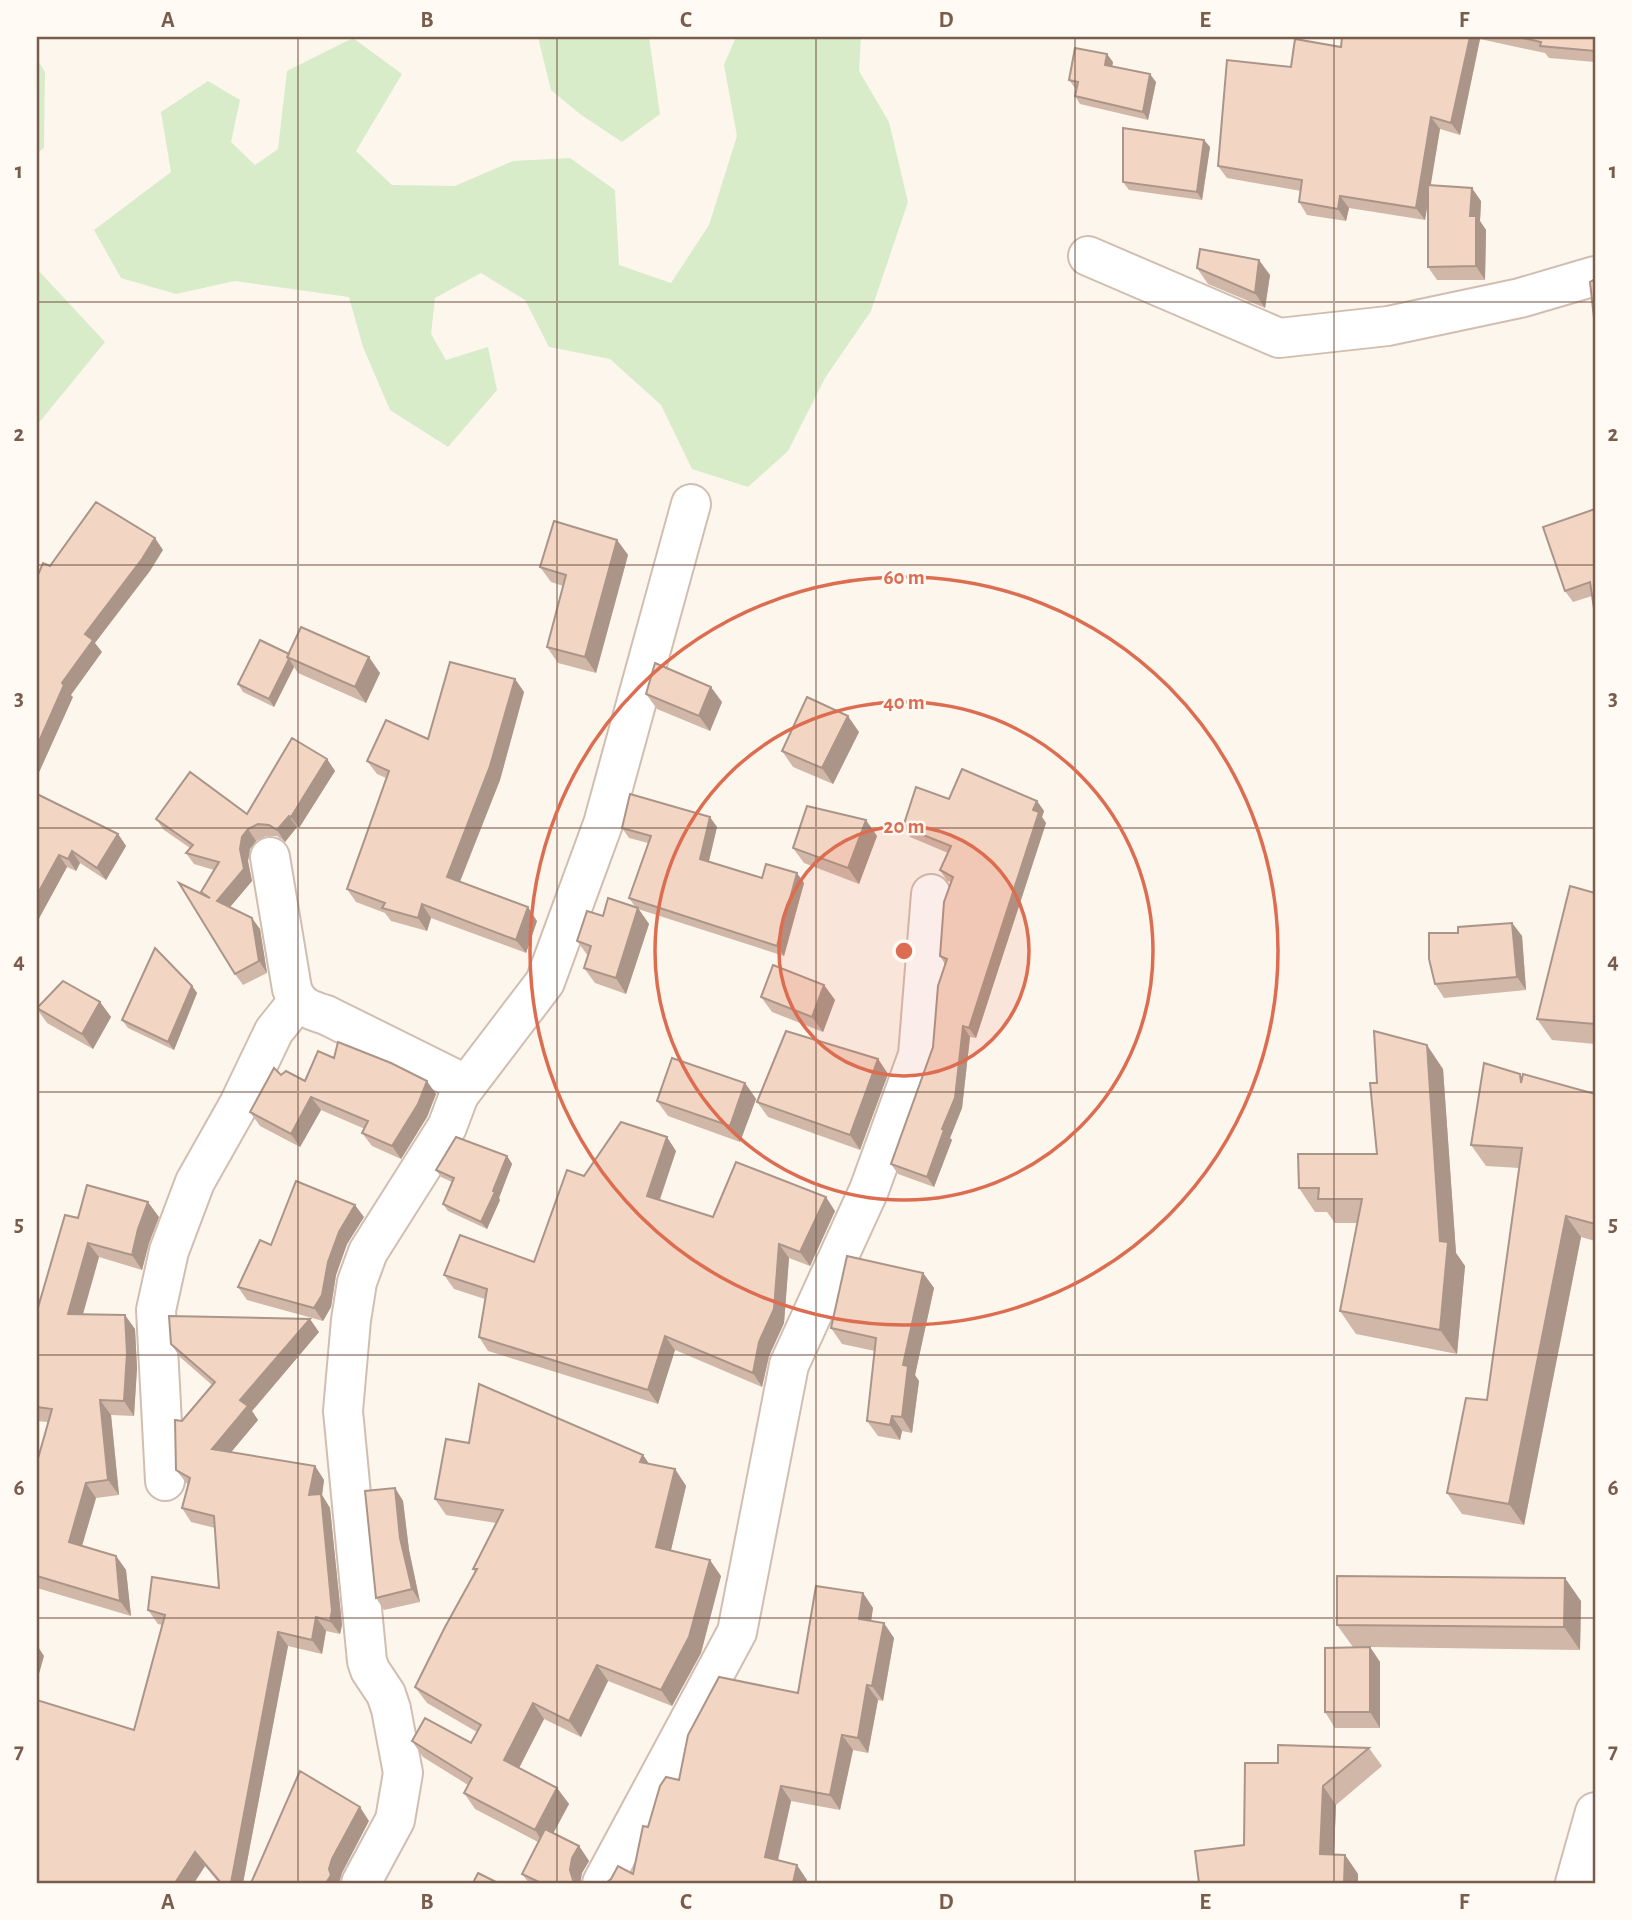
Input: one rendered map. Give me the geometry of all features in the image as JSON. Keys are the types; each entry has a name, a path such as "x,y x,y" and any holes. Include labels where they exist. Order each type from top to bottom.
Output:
{"street":[{"path":"1087,256 1279,338 1388,326 1520,298 1595,276"},
{"path":"361,1883 395,1820 403,1773 391,1709 386,1694 367,1661 343,1411 357,1282 368,1252 447,1127 459,1095 545,982 603,824 691,504"},
{"path":"270,857 292,989 298,1001 309,1009 453,1078 459,1095"},
{"path":"602,1883 737,1632 789,1365 869,1190 918,1055 931,894"},
{"path":"165,1482 156,1310 169,1251 195,1182 239,1104 274,1031 298,1001"},
{"path":"1575,1883 1595,1812"}],"green space":[{"path":"538,37 649,37 660,114 622,142 580,114 551,90"},
{"path":"736,37 861,37 859,71 889,122 908,202 871,311 825,378 788,451 748,487 692,469 661,405 610,359 549,347 525,300 481,273 435,298 431,334 446,360 488,347 497,390 448,447 390,410 363,347 349,297 235,281 176,294 121,278 94,230 171,172 161,112 208,81 240,100 231,142 255,165 278,149 287,71 353,38 402,74 356,151 392,185 455,186 513,161 570,158 615,190 619,265 671,283 709,225 737,136 724,65"},
{"path":"37,59 45,72 44,148 37,153"},
{"path":"37,269 105,342 37,425"}],"building":[{"path":"1342,37 1470,37 1451,123 1431,117 1416,208 1340,196 1338,209 1299,202 1302,180 1218,166 1227,60 1291,67 1295,39 1341,47"},
{"path":"1518,37 1595,37 1595,51 1540,46 1541,42"},
{"path":"1075,48 1107,54 1105,65 1150,74 1143,112 1075,96 1078,82 1069,80"},
{"path":"1123,128 1204,140 1197,192 1123,182"},
{"path":"1428,185 1472,188 1470,216 1476,216 1476,266 1428,267"},
{"path":"1200,249 1259,260 1255,293 1197,268"},
{"path":"1595,279 1595,327 1590,282"},
{"path":"96,502 155,538 85,634 93,640 62,683 64,685 37,746 37,577 43,563 50,566"},
{"path":"1595,509 1595,615 1590,582 1565,591 1543,527"},
{"path":"554,521 617,540 585,657 547,647 566,575 540,567"},
{"path":"301,627 369,657 355,687 287,657"},
{"path":"260,640 289,654 269,699 238,684"},
{"path":"450,662 515,679 490,766 447,877 528,907 516,940 422,904 418,918 382,908 385,903 347,889 389,771 367,761 386,720 428,739"},
{"path":"655,663 711,687 699,716 646,694"},
{"path":"807,697 848,716 822,768 782,751"},
{"path":"292,738 327,759 291,817 277,830 269,825 258,824 248,829 242,837 240,849 244,869 217,901 252,918 259,961 235,974 179,883 210,898 201,892 219,862 186,853 193,845 156,819 190,772 247,814"},
{"path":"962,769 1037,801 1033,810 1039,812 969,1028 963,1026 955,1098 927,1177 891,1164 933,1047 938,986 947,959 940,956 944,902 953,877 940,870 951,846 903,827 916,787 949,799"},
{"path":"37,794 118,834 97,868 72,851 68,859 59,855 37,895"},
{"path":"630,794 710,817 700,859 762,878 766,864 797,873 777,946 629,898 651,836 622,828"},
{"path":"807,806 866,820 848,868 793,848"},
{"path":"1570,886 1595,893 1595,1024 1537,1019"},
{"path":"608,898 638,908 616,978 584,968 591,946 577,941 587,911 603,916"},
{"path":"1512,923 1517,977 1435,984 1429,959 1429,933 1458,933 1458,927"},
{"path":"155,948 192,986 168,1042 122,1020"},
{"path":"773,965 824,985 812,1017 761,997"},
{"path":"63,981 100,1002 82,1034 37,1008"},
{"path":"786,1031 878,1059 850,1135 757,1102"},
{"path":"1374,1031 1427,1045 1440,1241 1448,1242 1440,1330 1340,1311 1362,1199 1318,1199 1319,1188 1299,1188 1298,1154 1377,1154 1370,1083 1377,1083"},
{"path":"338,1042 427,1081 418,1104 392,1146 362,1133 368,1121 311,1097 291,1134 250,1112 274,1068 281,1075 286,1071 305,1081 318,1051 334,1058"},
{"path":"672,1058 745,1083 730,1126 657,1101"},
{"path":"1484,1063 1520,1074 1521,1083 1523,1074 1595,1094 1595,1224 1566,1216 1509,1504 1447,1493 1466,1398 1487,1400 1522,1148 1471,1145"},
{"path":"621,1122 667,1137 647,1196 713,1217 736,1162 826,1197 800,1252 779,1244 774,1309 759,1342 753,1373 665,1336 648,1390 479,1337 487,1289 444,1275 460,1235 534,1262 567,1170 584,1176"},
{"path":"456,1137 507,1156 481,1222 443,1204 454,1178 436,1170"},
{"path":"296,1181 355,1205 339,1232 328,1262 322,1295 314,1308 238,1287 260,1240 271,1245"},
{"path":"87,1185 148,1202 132,1255 88,1243 68,1314 125,1315 127,1353 124,1401 100,1400 108,1480 86,1483 69,1542 116,1556 120,1601 37,1576 37,1462 52,1409 37,1407 37,1311 65,1215 78,1218"},
{"path":"847,1256 923,1273 903,1365 908,1366 902,1417 892,1416 890,1425 867,1421 876,1338 831,1328"},
{"path":"169,1316 310,1319 240,1400 248,1406 212,1449 315,1466 309,1495 321,1494 332,1611 330,1621 316,1617 312,1640 278,1632 231,1883 221,1883 195,1852 175,1883 37,1883 37,1700 134,1730 165,1615 148,1610 152,1577 219,1588 214,1516 182,1508 190,1478 176,1470 175,1420 182,1421 215,1382 171,1344"},
{"path":"479,1384 643,1455 640,1462 675,1469 656,1547 710,1560 689,1637 661,1690 597,1665 569,1721 533,1703 504,1760 557,1788 535,1830 464,1793 472,1778 412,1741 425,1718 471,1743 481,1725 415,1687 477,1569 473,1569 503,1510 435,1499 446,1439 469,1443"},
{"path":"395,1488 400,1538 412,1589 376,1598 365,1491"},
{"path":"1337,1576 1565,1578 1564,1627 1337,1625"},
{"path":"816,1586 863,1593 859,1619 884,1623 872,1686 867,1685 858,1738 842,1735 830,1795 781,1786 765,1857 797,1865 793,1883 606,1883 618,1866 633,1874 643,1826 648,1827 660,1786 666,1777 679,1780 688,1735 719,1677 798,1693"},
{"path":"1370,1647 1370,1712 1325,1712 1325,1648"},
{"path":"1278,1745 1369,1748 1323,1786 1320,1854 1345,1855 1344,1883 1199,1883 1195,1851 1244,1845 1245,1763 1278,1763"},
{"path":"300,1771 360,1807 332,1859 329,1869 331,1875 326,1883 251,1883"},
{"path":"545,1829 579,1846 572,1858 570,1870 577,1883 541,1883 522,1874"},
{"path":"478,1873 498,1883 473,1883"}]}
